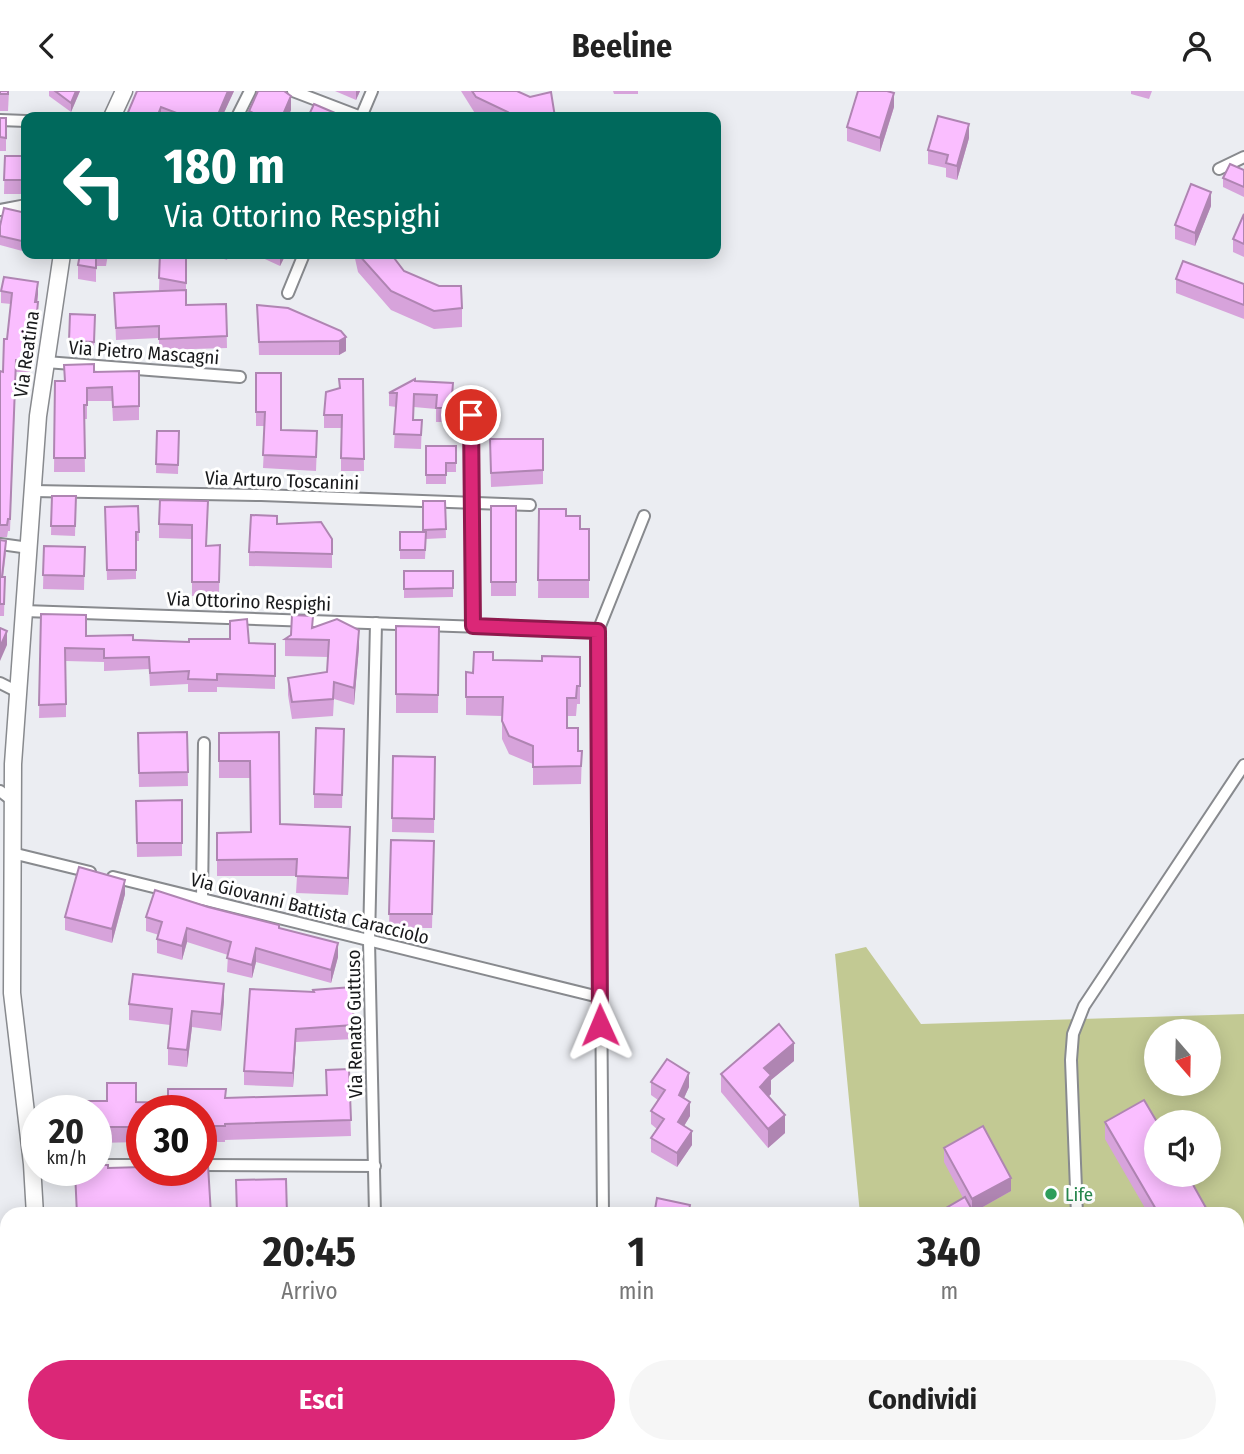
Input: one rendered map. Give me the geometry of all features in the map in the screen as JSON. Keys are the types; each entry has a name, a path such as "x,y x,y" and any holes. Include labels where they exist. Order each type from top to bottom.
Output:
{"street":[{"path":"114,112 124,91"},
{"path":"240,112 250,91"},
{"path":"293,91 348,112"},
{"path":"363,112 372,91"},
{"path":"0,120 21,121"},
{"path":"1219,169 1244,157"},
{"path":"0,210 21,206"},
{"name":"Via Reatina","path":"23,1095 6,992 12,853 7,796 13,764 38,416 61,259"},
{"path":"288,293 302,259"},
{"name":"Via Pietro Mascagni","path":"46,362 240,377"},
{"path":"471,415 473,626"},
{"name":"Via Arturo Toscanini","path":"33,491 261,495 530,505"},
{"path":"603,1207 598,631 644,516"},
{"path":"0,544 29,548"},
{"name":"Via Ottorino Respighi","path":"24,611 598,631"},
{"name":"Via Renato Guttuso","path":"375,1207 369,941 376,623"},
{"path":"0,683 18,692"},
{"path":"202,899 204,743"},
{"path":"1077,1207 1071,1060 1073,1034 1084,1006 1244,765"},
{"name":"Via Giovanni Battista Caracciolo","path":"12,853 599,997"},
{"path":"217,1165 375,1166"},
{"name":"Via Reatina","path":"34,1186 35,1207"}],"green space":[{"name":"Life","path":"866,947 921,1024 1244,1014 1244,1207 859,1207 835,954"}],"building":[{"path":"55,91 76,91 71,103"},
{"path":"137,91 228,91 219,112 174,112 161,107 159,112 128,112"},
{"path":"258,91 284,91 291,96 284,112 249,111"},
{"path":"472,91 517,91 530,97 551,92 554,112 508,112 476,97"},
{"path":"858,91 894,93 880,138 847,127"},
{"path":"314,104 333,112 310,112"},
{"path":"938,116 969,124 957,166 946,163 948,155 928,150"},
{"path":"0,118 6,118 6,138 0,137"},
{"path":"5,156 21,156 21,180 4,180"},
{"path":"1230,164 1244,170 1244,187 1223,178"},
{"path":"1191,184 1211,192 1195,233 1175,225"},
{"path":"4,208 21,212 21,241 0,236"},
{"path":"1244,214 1244,244 1233,239"},
{"path":"79,259 96,259 96,268 78,265"},
{"path":"160,259 186,259 186,283 159,278"},
{"path":"362,259 395,259 404,271 439,286 461,286 462,308 434,311 391,291"},
{"path":"1183,261 1244,284 1244,305 1176,279"},
{"path":"4,277 38,282 35,302 38,302 36,322 31,322 30,360 16,360 10,519 7,525 0,525 0,371 3,372 4,339 7,339 12,293 1,291"},
{"path":"186,290 186,305 226,304 227,336 159,339 159,326 116,328 114,293"},
{"path":"257,305 288,308 341,331 346,337 339,341 259,342"},
{"path":"70,314 95,315 94,342 69,341"},
{"path":"94,364 94,372 139,371 139,406 113,407 112,387 87,388 87,405 84,405 85,458 54,458 55,381 65,381 64,365"},
{"path":"256,373 281,373 281,430 317,431 316,457 263,455 265,412 256,412"},
{"path":"339,379 363,379 364,459 341,458 342,415 324,415 326,392 340,388"},
{"path":"415,379 453,383 451,408 436,408 437,395 414,394 413,420 422,420 421,435 394,434 397,393 389,393"},
{"path":"157,431 179,431 178,465 156,464"},
{"path":"490,439 543,439 543,470 491,473"},
{"path":"426,446 456,446 456,463 446,463 446,475 426,475"},
{"path":"52,496 76,496 75,526 51,526"},
{"path":"160,500 208,501 206,546 220,545 219,582 192,582 192,525 159,524"},
{"path":"423,501 445,501 446,529 423,530"},
{"path":"138,506 136,570 107,570 105,507"},
{"path":"491,506 516,506 516,582 491,582"},
{"path":"539,509 566,509 566,516 580,516 580,529 589,529 589,580 538,580"},
{"path":"251,515 277,516 277,524 321,522 332,539 332,554 249,552"},
{"path":"400,532 426,532 425,550 400,550"},
{"path":"0,540 6,541 2,577 5,577 4,604 0,604"},
{"path":"44,546 85,547 84,576 43,575"},
{"path":"404,571 453,571 453,588 404,589"},
{"path":"41,614 86,615 86,636 133,635 133,640 189,642 189,639 230,639 230,621 247,619 249,643 275,644 275,676 217,674 217,680 188,679 189,671 150,673 149,657 104,658 104,649 65,648 66,704 39,705"},
{"path":"292,615 313,616 312,628 337,619 359,630 354,688 334,682 333,699 292,702 288,678 327,672 329,640 285,639 291,635"},
{"path":"396,626 439,627 438,695 396,694"},
{"path":"0,628 7,631 0,647"},
{"path":"474,652 493,652 493,660 542,661 542,656 580,657 580,686 577,686 576,698 567,698 567,728 578,728 578,751 582,751 581,766 533,767 533,746 509,736 502,721 503,697 466,697 466,672 473,673"},
{"path":"316,728 344,729 342,795 314,794"},
{"path":"187,732 188,772 139,773 138,733"},
{"path":"279,732 280,824 350,827 348,878 296,876 297,859 217,860 217,833 251,832 250,761 219,761 219,733"},
{"path":"393,756 435,757 434,819 392,818"},
{"path":"182,800 182,843 137,843 136,801"},
{"path":"391,840 434,841 432,914 389,914"},
{"path":"79,867 125,880 112,929 65,917"},
{"path":"155,890 338,943 331,970 256,948 252,965 227,958 231,942 187,928 182,946 157,939 162,922 146,917"},
{"path":"133,974 224,984 221,1014 192,1011 187,1050 168,1048 172,1009 129,1004"},
{"path":"352,987 354,1025 296,1029 293,1073 244,1071 250,989 314,992 313,990"},
{"path":"779,1024 794,1043 764,1068 771,1075 760,1087 785,1115 768,1129 721,1074"},
{"path":"667,1059 689,1073 679,1095 690,1102 678,1122 692,1131 677,1153 651,1138 664,1119 651,1111 665,1090 651,1082"},
{"path":"349,1069 351,1120 217,1126 217,1095 168,1095 168,1089 226,1089 225,1098 327,1095 326,1070"},
{"path":"107,1083 136,1083 136,1095 126,1095 126,1127 112,1127 112,1095 107,1095"},
{"path":"1144,1100 1150,1110 1144,1110 1144,1187 1194,1187 1206,1207 1155,1207 1105,1122"},
{"path":"983,1126 1011,1178 972,1199 944,1148"},
{"path":"126,1167 126,1186 209,1186 211,1207 77,1207 76,1186 112,1186 112,1168"},
{"path":"286,1179 287,1207 237,1207 236,1180"},
{"path":"965,1197 971,1207 948,1207"},
{"path":"657,1198 690,1205 690,1207 655,1207"}],"place":[{"name":"Life","path":"1051,1194"}],"route":[{"path":"471,415 473,626 598,631 600,1025"}]}
